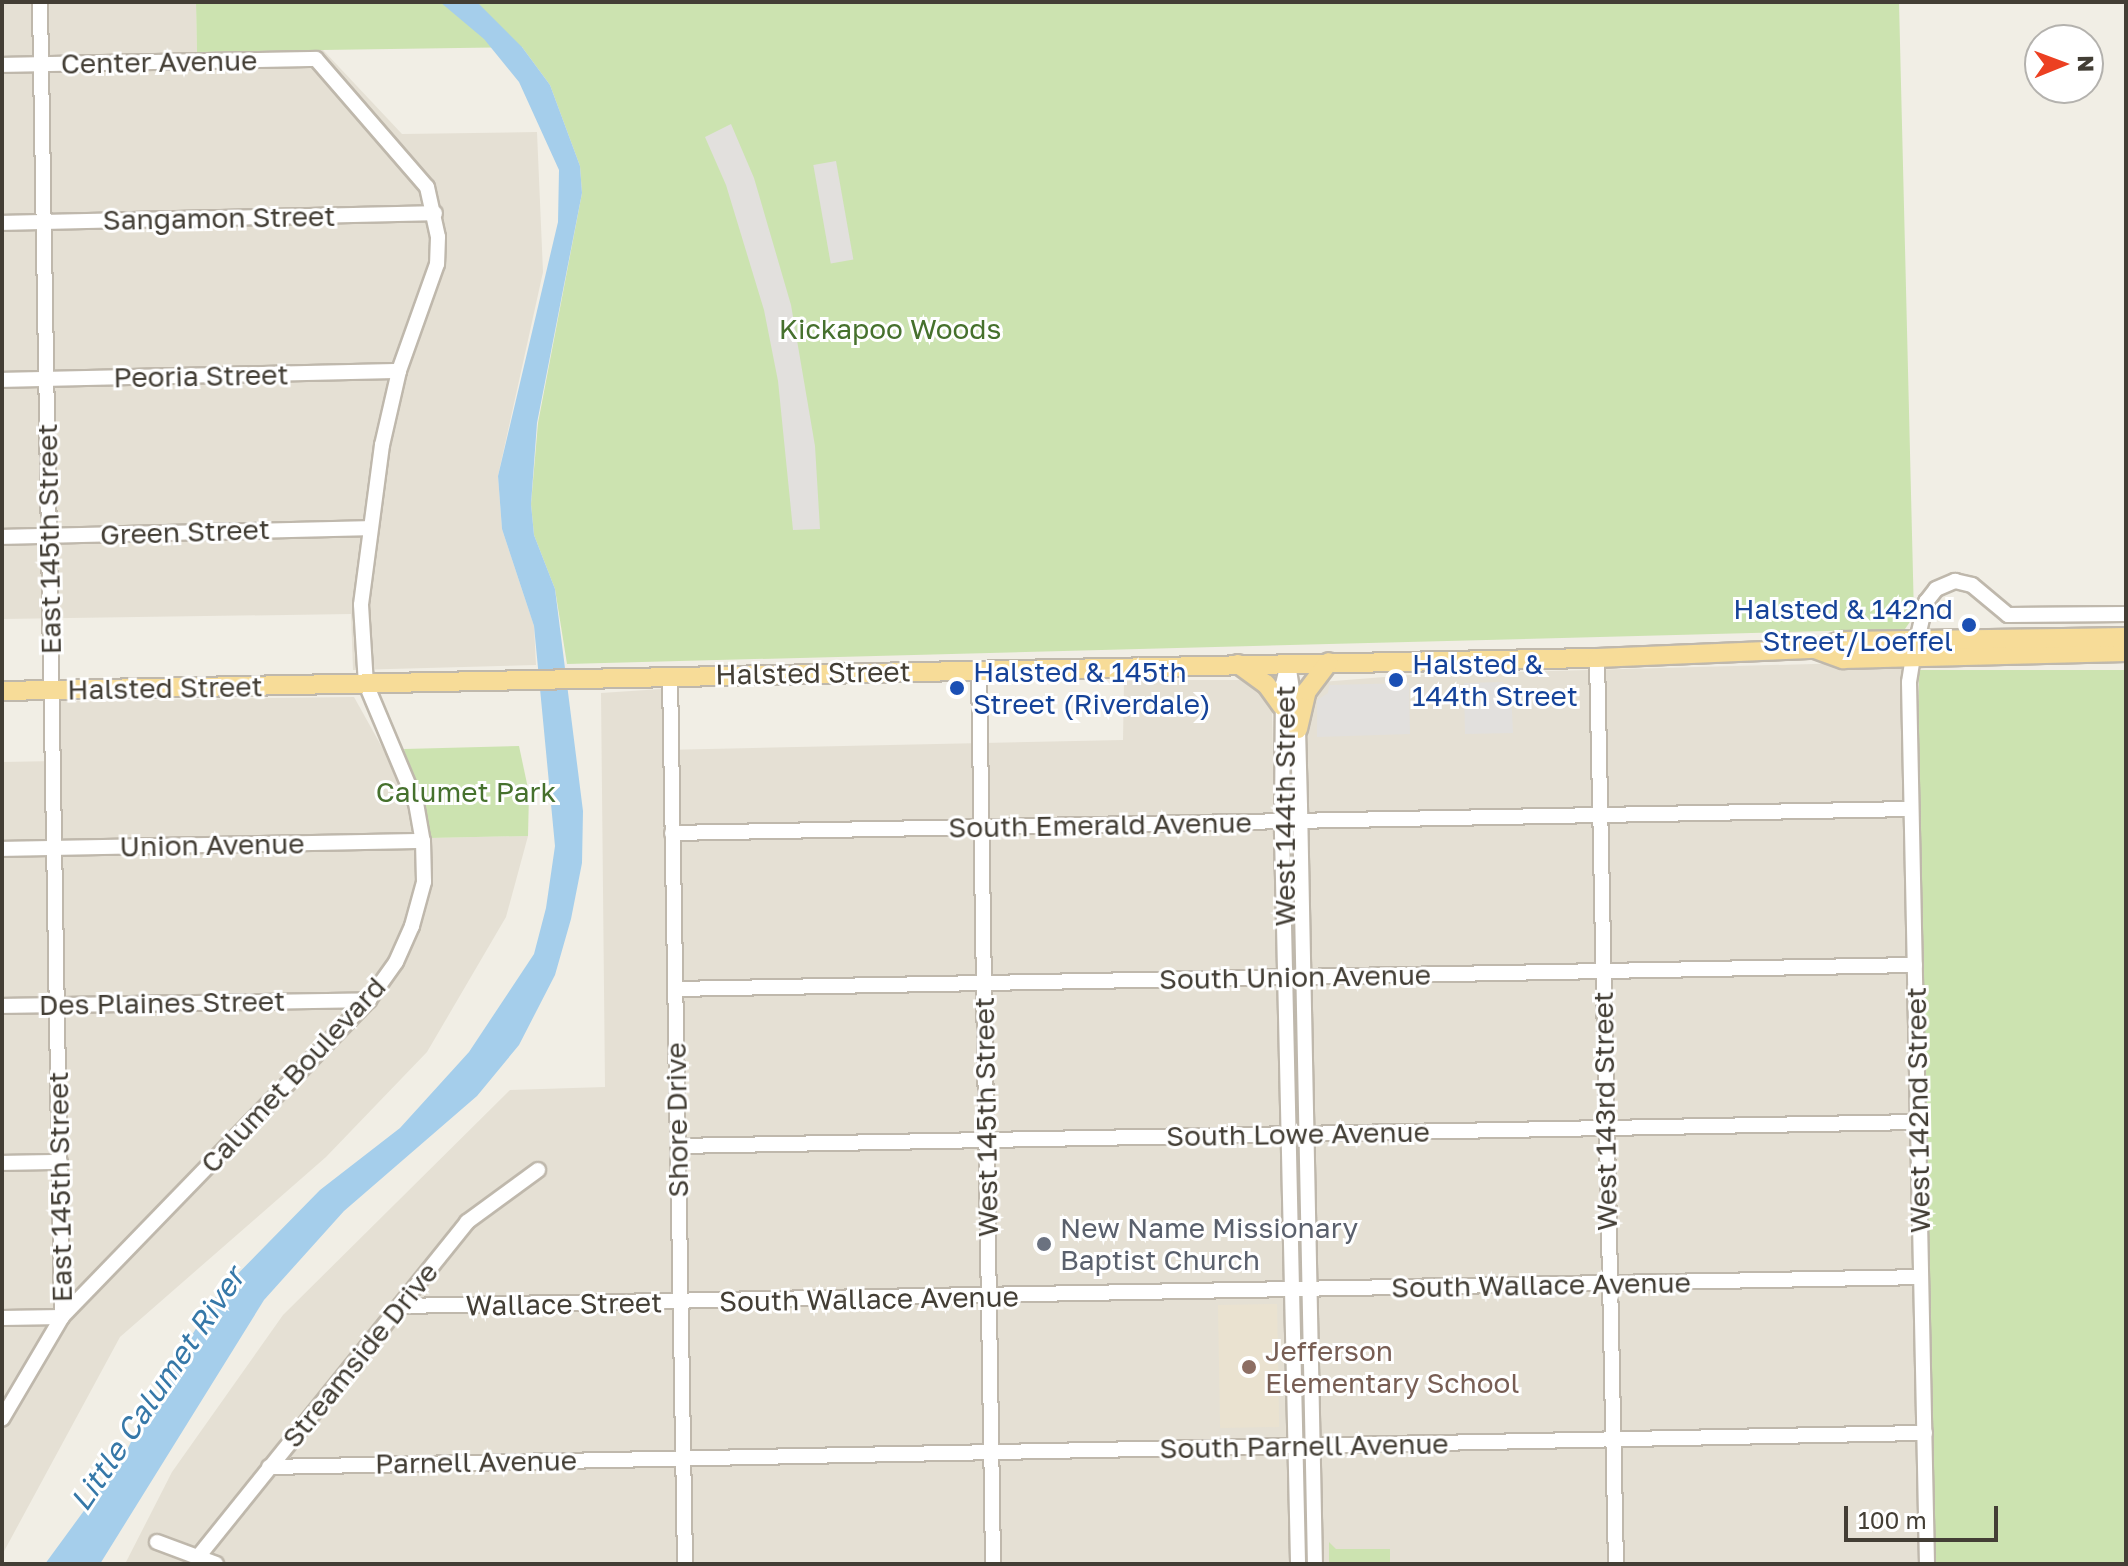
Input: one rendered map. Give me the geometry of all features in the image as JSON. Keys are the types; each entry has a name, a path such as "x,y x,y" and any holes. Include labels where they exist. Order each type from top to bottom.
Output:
{"main road":[{"name":"Halsted Street","path":"2,691 1597,658 1815,649 1843,659 1915,648 2126,637"},
{"name":"Halsted Street","path":"1915,648 2126,652"},
{"path":"1298,729 1307,691 1329,662"},
{"path":"1238,664 1266,684 1282,706"}],"street":[{"name":"East 145th Street","path":"40,2 62,1317"},
{"name":"Center Avenue","path":"2,65 316,59"},
{"name":"Calumet Boulevard","path":"2,1419 62,1317 369,1000 396,962 412,926 424,882 423,841 416,803 366,684 361,605 368,528 399,371 437,264 435,213 427,187 411,164 316,59"},
{"name":"Sangamon Street","path":"2,223 435,213"},
{"name":"Peoria Street","path":"2,380 399,371"},
{"name":"Green Street","path":"2,537 368,528"},
{"name":"West 142nd Street","path":"1927,1564 1911,809 1915,648 1926,602 1936,589 1955,581 1972,585 1997,610 2020,618 2126,614"},
{"name":"West 143rd Street","path":"1597,658 1616,1564"},
{"name":"West 144th Street","path":"1288,663 1282,706 1282,821 1298,1564"},
{"name":"West 144th Street","path":"1288,663 1298,729 1301,821 1315,1564"},
{"name":"West 145th Street","path":"979,670 993,1564"},
{"name":"Shore Drive","path":"670,677 685,1564"},
{"name":"South Emerald Avenue","path":"672,833 1911,809"},
{"name":"Union Avenue","path":"2,849 423,841"},
{"name":"South Union Avenue","path":"675,989 1915,965"},
{"name":"Des Plaines Street","path":"2,1006 369,1000"},
{"name":"South Lowe Avenue","path":"678,1146 1918,1122"},
{"path":"2,1163 60,1162"},
{"name":"Streamside Drive","path":"198,1557 467,1222 538,1170"},
{"name":"South Wallace Avenue","path":"681,1302 1921,1277"},
{"name":"Wallace Street","path":"400,1306 681,1302"},
{"path":"2,1318 62,1317"},
{"name":"South Parnell Avenue","path":"683,1458 1925,1433"},
{"name":"Parnell Avenue","path":"269,1467 683,1458"},
{"path":"157,1542 216,1564"}],"shaded area":[{"path":"2,2 196,2 197,51 323,50 402,134 537,132 543,272 498,476 502,529 534,626 536,665 353,670 351,614 2,619"},
{"path":"731,124 754,178 791,305 815,446 820,529 793,530 778,381 764,310 726,185 705,137"},
{"path":"836,161 853,259 831,263 813,165"},
{"path":"1919,661 1936,1564 1323,1564 1306,715 1321,682 1410,675"},
{"path":"1124,680 1249,680 1264,689 1272,704 1290,1564 125,1564 172,1472 283,1315 510,1090 605,1087 601,693 661,689 664,750 1123,740"},
{"path":"1502,682 1511,690 1513,733 1465,734 1464,683"},
{"path":"1409,683 1410,734 1317,737 1317,700 1328,693 1329,685"},
{"path":"354,697 383,749 404,749 429,838 528,836 506,917 427,1052 326,1157 120,1337 2,1555 2,762 57,761 58,701"},
{"name":"Jefferson Elementary School","path":"1277,1304 1279,1427 1220,1428 1218,1305"}],"green space":[{"name":"Kickapoo Woods","path":"196,2 1899,2 1914,616 1905,629 567,664 555,589 534,535 531,504 538,423 582,193 580,166 550,85 522,47 197,52"},
{"path":"1919,670 2126,670 2126,1564 1919,1564"},
{"name":"Calumet Park","path":"519,746 529,793 528,836 429,838 404,749"},
{"path":"1329,1542 1336,1549 1390,1549 1390,1564 1329,1564"}],"water":[{"path":"440,2 477,2 522,47 550,85 580,166 582,193 537,423 531,504 534,535 555,589 583,811 582,863 571,919 555,975 519,1045 477,1096 344,1211 264,1300 100,1564 45,1564 124,1456 147,1410 167,1389 172,1367 217,1295 320,1190 400,1128 469,1052 534,954 546,908 555,846 534,626 502,529 498,476 558,222 559,170 519,82 484,39"}],"place":[{"name":"Halsted & 142nd Street/Loeffel","path":"1969,625"},
{"name":"Halsted & 144th Street","path":"1396,680"},
{"name":"Halsted & 145th Street (Riverdale)","path":"957,688"},
{"name":"New Name Missionary Baptist Church","path":"1044,1244"},
{"name":"Jefferson Elementary School","path":"1249,1367"}],"water label":[{"name":"Little Calumet River","path":"157,1389"}]}
